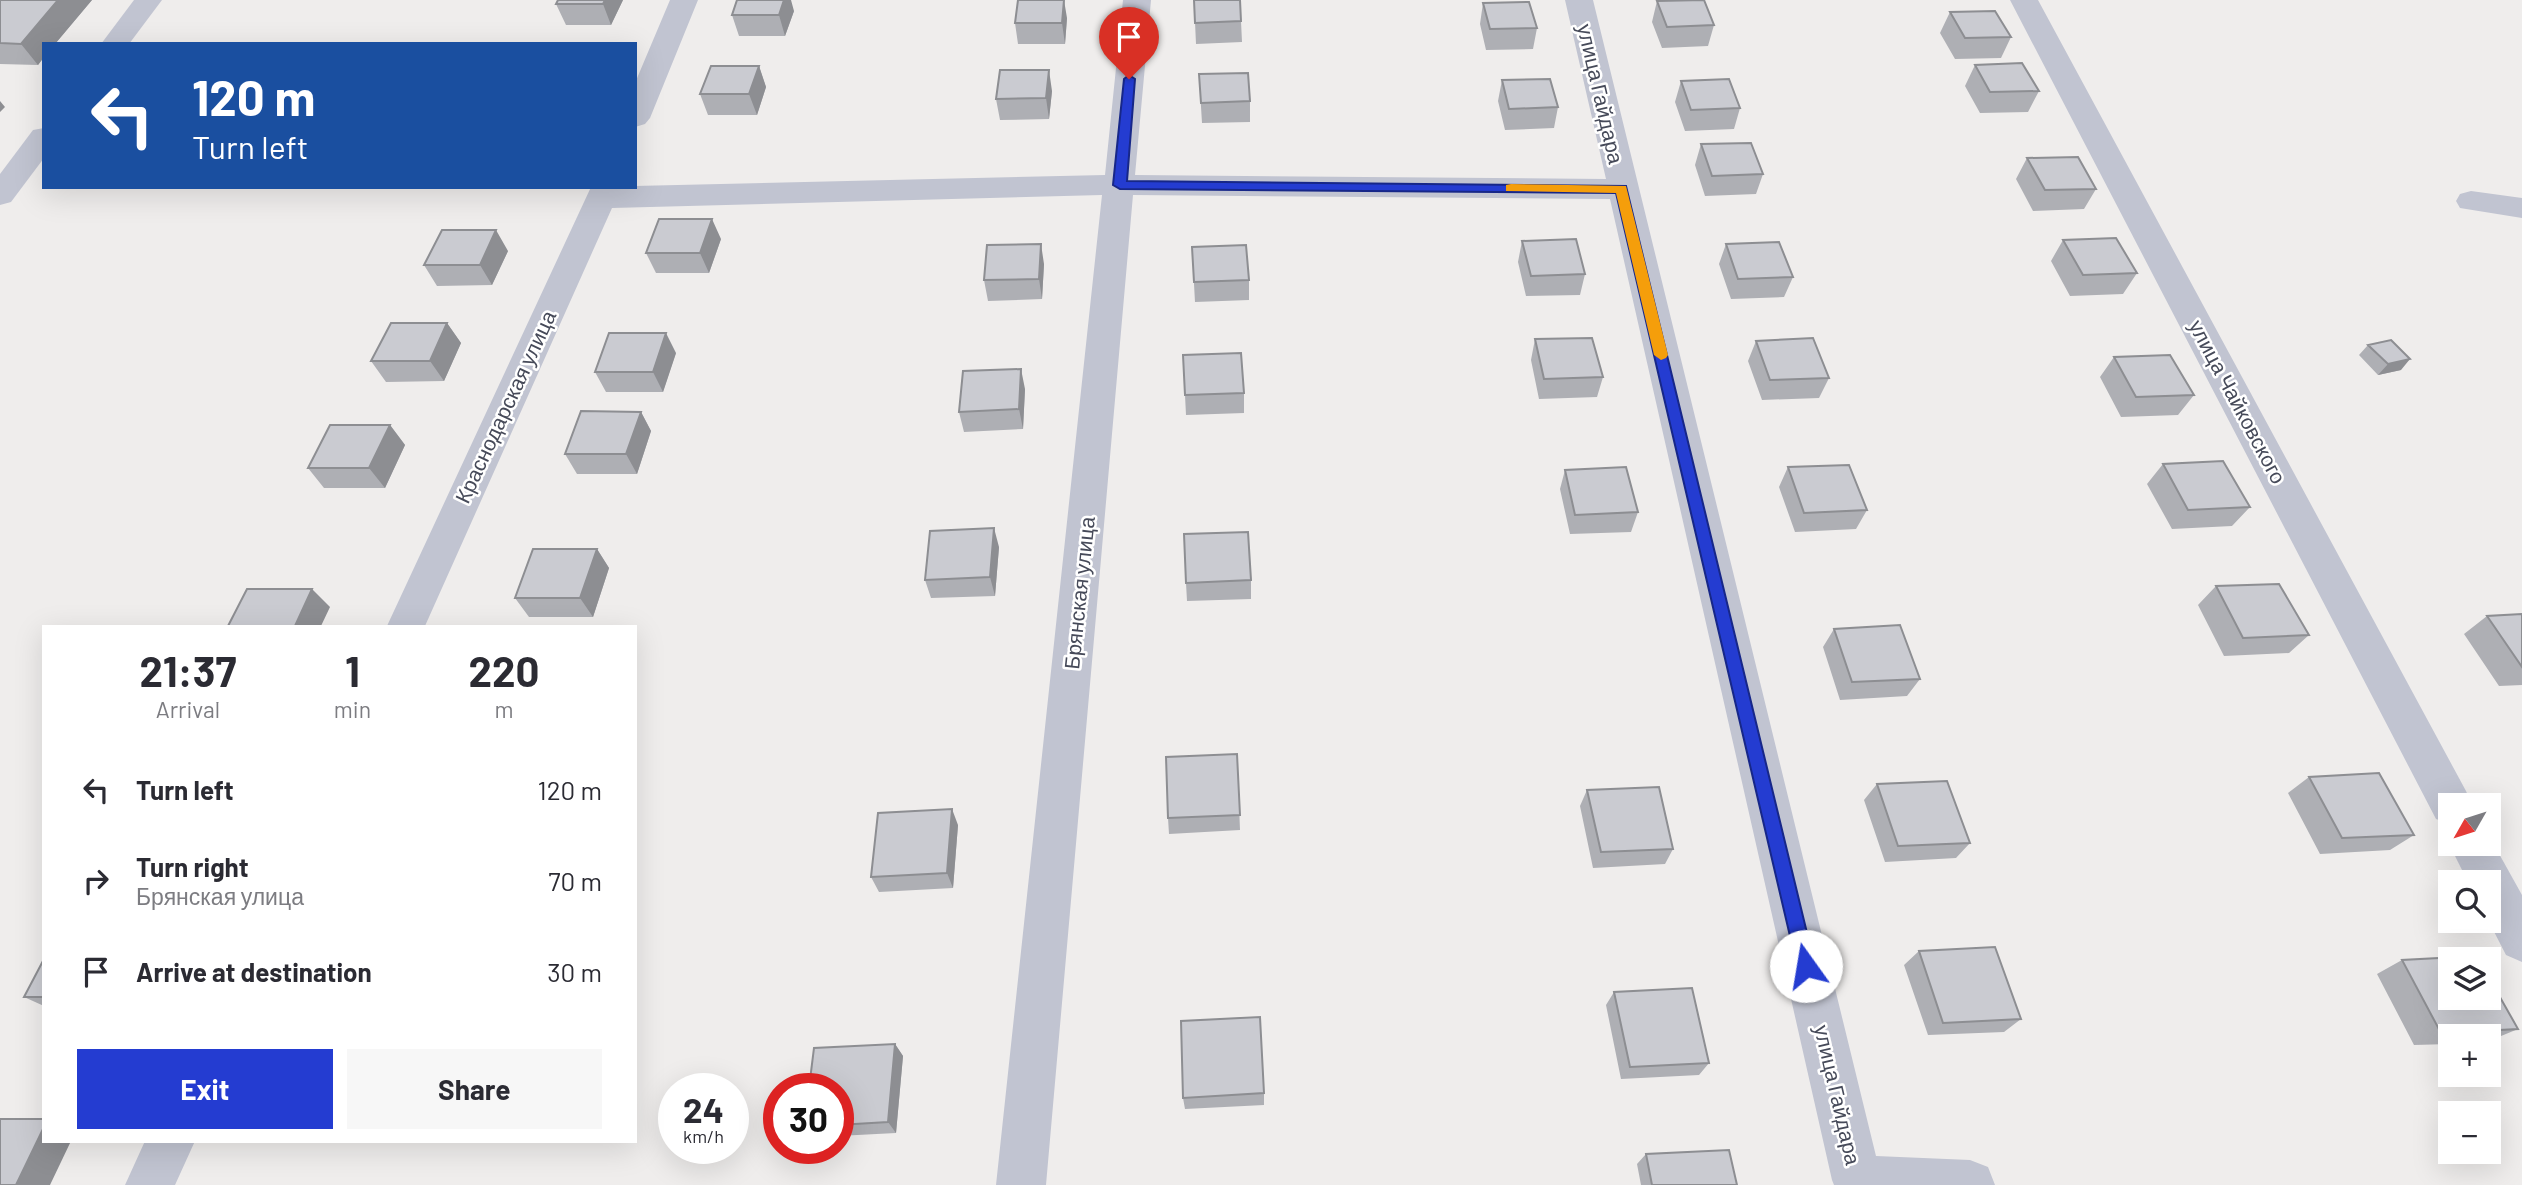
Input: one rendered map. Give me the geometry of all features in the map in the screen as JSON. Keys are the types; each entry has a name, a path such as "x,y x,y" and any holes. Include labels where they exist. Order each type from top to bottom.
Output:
{"street":[{"path":"116,42 148,0"},
{"path":"637,113 684,0"},
{"name":"Брянская улица","path":"1021,1185 1137,0"},
{"name":"улица Гайдара","path":"1579,0 1621,189 1857,1180 1970,1185"},
{"name":"улица Чайковского","path":"2024,0 2445,793"},
{"path":"0,195 42,140"},
{"path":"604,193 1120,185 1621,189"},
{"name":"Краснодарская улица","path":"406,625 604,193"},
{"path":"2471,201 2522,208"},
{"path":"2477,856 2522,940"},
{"path":"150,1185 169,1143"}],"building":[{"path":"0,0 58,0 21,44 0,43"},
{"path":"558,0 605,0 603,4 556,4"},
{"path":"737,0 784,0 779,15 732,15"},
{"path":"1018,0 1064,0 1062,23 1015,23"},
{"path":"1194,0 1240,0 1241,21 1195,23"},
{"path":"1704,0 1714,25 1667,27 1657,1"},
{"path":"1529,2 1537,28 1490,29 1483,3"},
{"path":"1995,11 2011,37 1965,38 1950,12"},
{"path":"2022,63 2039,91 1990,92 1975,65"},
{"path":"711,66 759,66 749,94 700,94"},
{"path":"1000,70 1049,70 1046,98 996,99"},
{"path":"1248,73 1250,101 1201,103 1199,74"},
{"path":"1550,79 1558,107 1509,109 1502,80"},
{"path":"1729,79 1740,108 1691,110 1681,81"},
{"path":"1751,143 1763,174 1712,176 1701,144"},
{"path":"2078,157 2096,189 2045,190 2027,158"},
{"path":"659,219 712,219 700,253 646,253"},
{"path":"442,230 496,230 480,265 424,265"},
{"path":"2116,238 2137,273 2083,275 2063,240"},
{"path":"1576,239 1585,274 1531,276 1522,241"},
{"path":"1779,242 1793,277 1738,279 1726,244"},
{"path":"1041,244 1039,279 984,280 987,245"},
{"path":"1246,245 1249,280 1194,282 1192,247"},
{"path":"391,323 447,323 430,361 371,361"},
{"path":"609,333 666,333 653,372 595,372"},
{"path":"1592,338 1603,377 1544,379 1535,339"},
{"path":"1813,338 1829,378 1770,380 1756,341"},
{"path":"2391,340 2410,359 2388,364 2368,345"},
{"path":"1241,353 1244,393 1185,395 1183,355"},
{"path":"2170,355 2194,395 2136,397 2114,357"},
{"path":"1021,369 1019,409 959,412 963,371"},
{"path":"581,411 641,412 626,454 565,454"},
{"path":"330,425 390,425 369,468 308,468"},
{"path":"2223,461 2250,507 2188,510 2163,464"},
{"path":"1849,465 1867,510 1804,513 1788,467"},
{"path":"1626,467 1638,512 1575,515 1565,470"},
{"path":"994,528 990,577 925,580 930,531"},
{"path":"1248,532 1251,580 1186,583 1184,534"},
{"path":"533,549 597,549 580,598 515,598"},
{"path":"2279,584 2309,635 2243,638 2216,586"},
{"path":"247,589 312,589 295,625 229,625"},
{"path":"2522,614 2522,667 2487,616"},
{"path":"1900,625 1920,679 1852,682 1834,629"},
{"path":"1237,754 1240,815 1168,818 1166,757"},
{"path":"2379,773 2414,835 2342,838 2309,777"},
{"path":"1947,781 1970,843 1898,846 1877,784"},
{"path":"1659,787 1673,849 1601,852 1587,790"},
{"path":"952,809 947,873 871,877 878,813"},
{"path":"1995,947 2021,1019 1943,1023 1919,951"},
{"path":"2438,958 2438,1010 2501,1010 2501,999 2518,1029 2501,1030 2501,1024 2438,1024 2438,1027 2402,960"},
{"path":"42,963 42,997 24,997"},
{"path":"1692,988 1709,1063 1630,1067 1614,992"},
{"path":"1260,1017 1264,1093 1183,1098 1181,1021"},
{"path":"895,1044 888,1122 854,1124 854,1073 811,1073 814,1048"},
{"path":"0,1119 42,1119 42,1131 16,1185 0,1185"},
{"path":"1729,1150 1737,1185 1652,1185 1646,1154"}],"slow traffic":[{"path":"1511,188 1621,189 1661,355"}],"route":[{"path":"1129,79 1120,185 1621,189 1806,966"}]}
